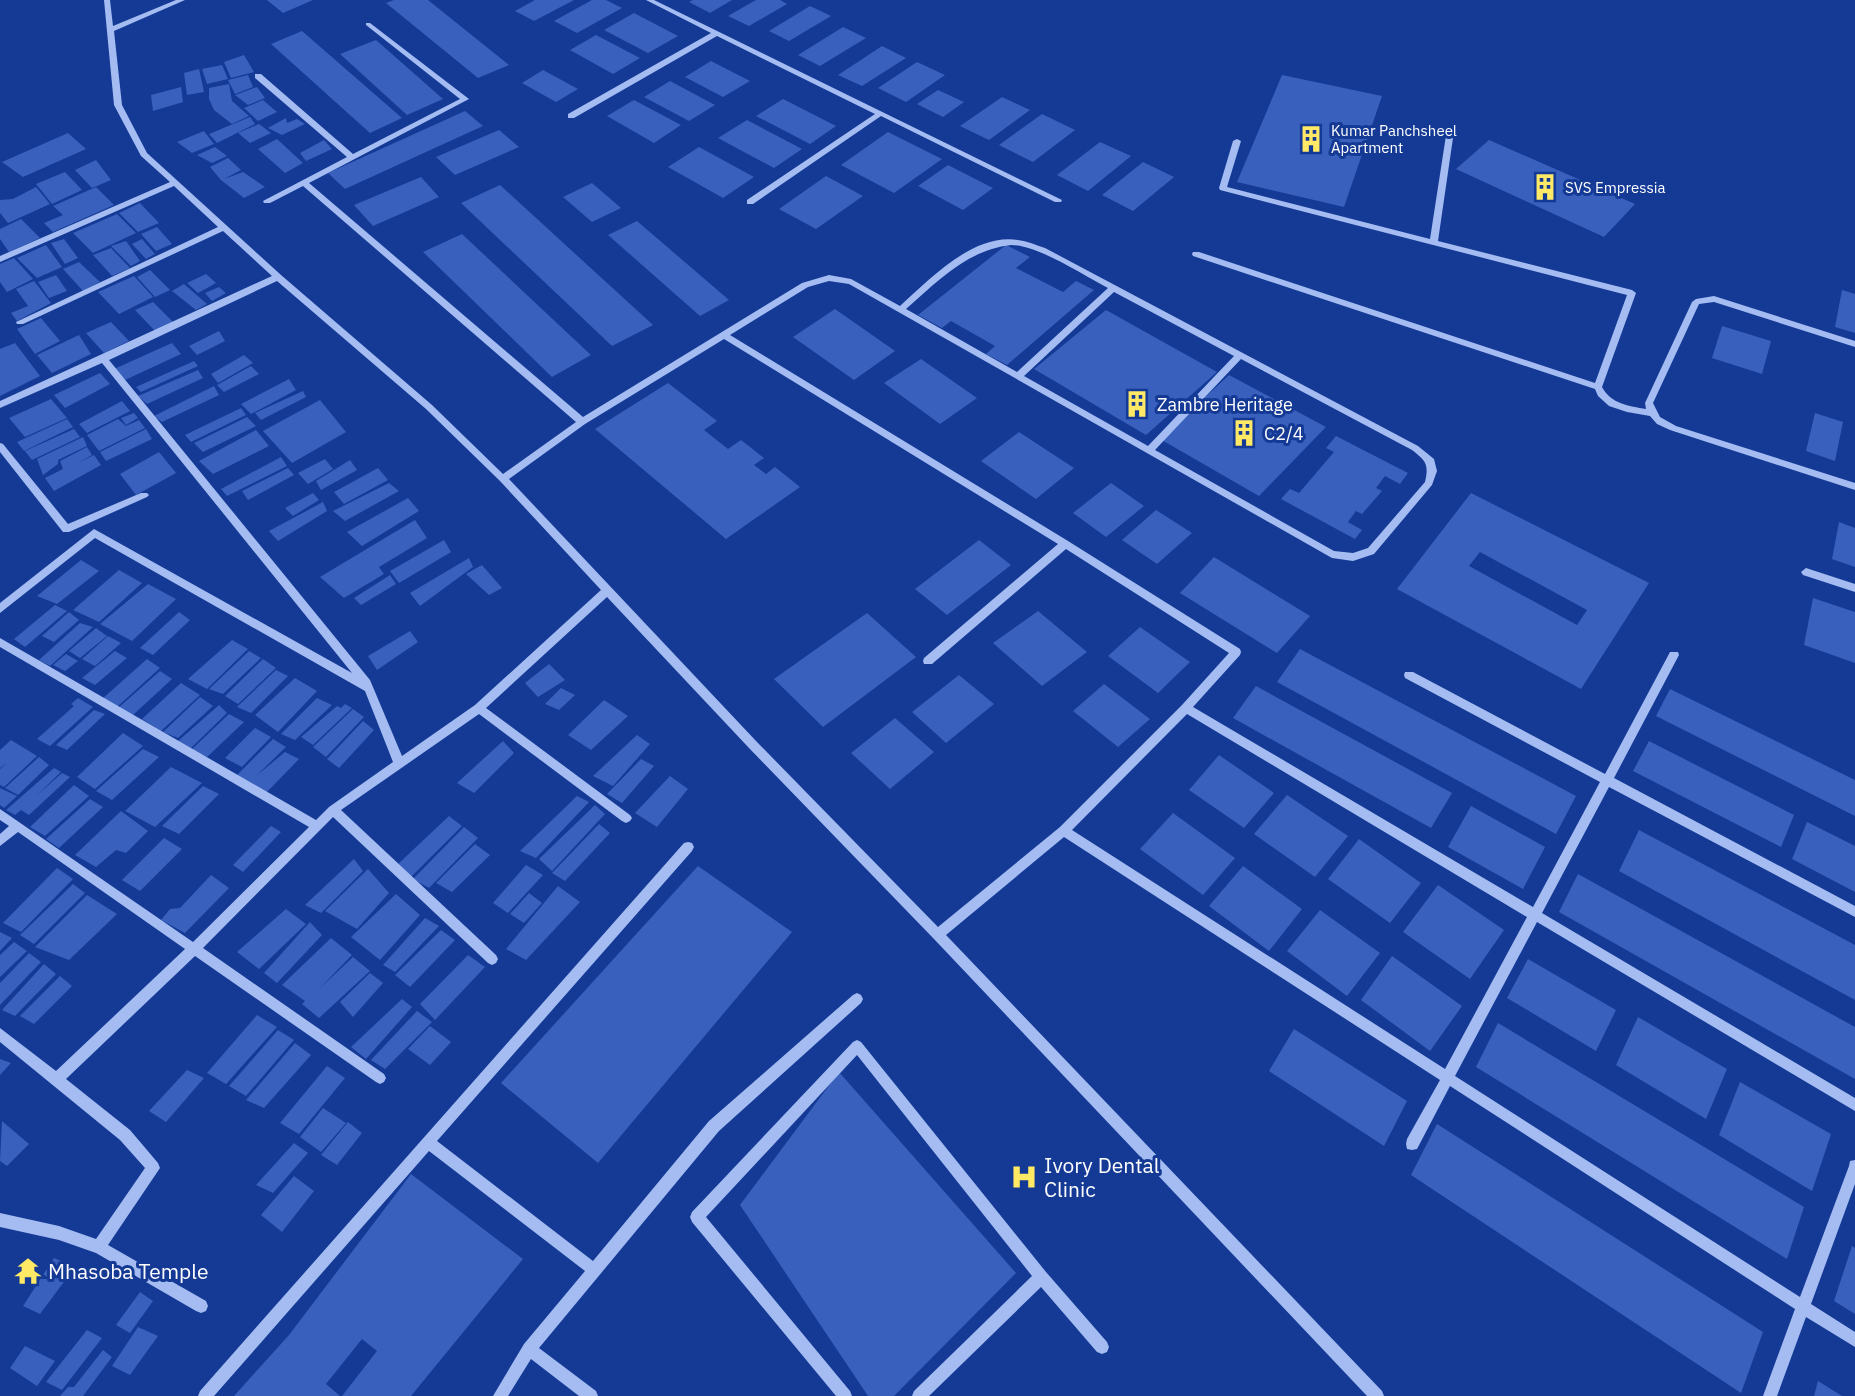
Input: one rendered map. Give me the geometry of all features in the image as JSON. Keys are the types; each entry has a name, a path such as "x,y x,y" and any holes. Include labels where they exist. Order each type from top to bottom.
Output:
{"street":[{"path":"107,0 118,105 144,154 278,277 429,407 503,479 753,745 938,935 1377,1396"},
{"path":"110,30 182,0"},
{"path":"649,0 1058,200"},
{"path":"267,201 465,99 368,24"},
{"path":"571,116 717,33"},
{"path":"258,76 352,157"},
{"path":"750,202 881,113"},
{"path":"1434,242 1450,131"},
{"path":"1237,141 1223,188 1632,293 1598,387 1601,396 1610,403 1651,413"},
{"path":"0,259 176,182"},
{"path":"303,182 582,422"},
{"path":"20,322 224,227"},
{"path":"503,479 582,422 723,334 805,285 829,278 851,282 900,310 1149,450 1332,554 1353,557 1371,551 1429,483 1432,471 1429,459 1414,448 1042,250 1013,241 986,245 959,260 900,310"},
{"path":"1196,254 1598,387"},
{"path":"0,405 278,277"},
{"path":"1018,376 1113,288"},
{"path":"1855,344 1714,299 1696,303 1649,403 1651,413 1657,421 1672,428 1855,487"},
{"path":"723,334 1236,652 1186,708 1064,831 938,935"},
{"path":"1149,450 1240,355"},
{"path":"104,359 369,688 399,762"},
{"path":"0,446 66,529 144,495"},
{"path":"0,609 94,533 369,688"},
{"path":"928,661 1065,544"},
{"path":"1806,572 1855,588"},
{"path":"57,1079 194,950 333,810 479,708 608,590"},
{"path":"0,642 317,826"},
{"path":"1412,1144 1674,655"},
{"path":"1409,675 1855,912"},
{"path":"479,708 626,818"},
{"path":"1186,708 1855,1106"},
{"path":"333,810 492,959"},
{"path":"0,814 380,1078"},
{"path":"0,841 17,826"},
{"path":"1064,831 1855,1340"},
{"path":"204,1396 688,847"},
{"path":"500,1396 529,1349 714,1126 857,999"},
{"path":"0,1034 125,1135 153,1168 99,1247"},
{"path":"845,1396 697,1217 857,1046 1041,1277 1102,1347"},
{"path":"428,1142 594,1270"},
{"path":"1770,1396 1855,1166"},
{"path":"0,1220 59,1233 99,1247 201,1306"},
{"path":"919,1396 1041,1277"},
{"path":"529,1349 591,1396"}],"building":[{"path":"267,0 313,0 283,13"},
{"path":"394,0 428,0 509,65 478,78 386,3"},
{"path":"535,0 574,0 534,21 515,11"},
{"path":"592,0 606,0 622,8 577,33 554,21"},
{"path":"693,0 732,0 710,13 689,2"},
{"path":"756,0 780,0 787,4 749,26 728,16"},
{"path":"810,6 831,16 789,41 769,31"},
{"path":"634,13 678,36 648,53 604,30"},
{"path":"843,27 866,38 820,66 798,55"},
{"path":"302,31 402,118 370,133 271,44"},
{"path":"596,35 640,58 613,74 570,50"},
{"path":"376,40 443,99 407,115 340,54"},
{"path":"882,46 906,58 862,86 838,75"},
{"path":"244,55 254,72 231,78 224,62"},
{"path":"711,61 750,81 723,97 685,77"},
{"path":"917,62 945,75 906,102 878,88"},
{"path":"222,65 228,79 207,84 202,69"},
{"path":"199,69 204,92 187,95 184,73"},
{"path":"543,70 578,89 556,102 522,83"},
{"path":"248,75 253,87 235,94 228,80"},
{"name":"Kumar Panchsheel Apartment","path":"1282,75 1382,96 1344,207 1237,182"},
{"path":"670,81 715,105 689,121 644,97"},
{"path":"229,84 232,101 249,116 232,124 214,110 209,99 209,88"},
{"path":"181,87 183,102 153,111 151,95"},
{"path":"257,87 265,98 248,105 235,95"},
{"path":"938,90 964,102 943,117 917,104"},
{"path":"1002,97 1030,110 989,140 960,126"},
{"path":"783,99 836,126 810,144 756,116"},
{"path":"263,100 277,112 258,121 244,108"},
{"path":"634,100 681,125 654,143 607,116"},
{"path":"465,111 483,126 345,189 328,173"},
{"path":"1042,114 1075,130 1033,162 999,145"},
{"path":"250,117 255,124 217,143 209,134"},
{"path":"286,118 287,123 297,119 305,124 282,135 268,128"},
{"path":"747,120 802,149 774,168 718,138"},
{"path":"259,124 271,133 250,143 238,133"},
{"path":"499,130 519,147 455,175 436,157"},
{"path":"204,131 214,144 192,153 177,142"},
{"path":"888,132 942,159 894,193 841,165"},
{"path":"68,133 86,149 23,177 2,162"},
{"path":"277,139 303,163 285,173 258,149"},
{"path":"324,140 332,149 306,161 300,153"},
{"name":"SVS Empressia","path":"1489,140 1635,204 1604,237 1456,169"},
{"path":"1100,142 1131,156 1088,191 1057,175"},
{"path":"215,147 227,156 212,163 197,155"},
{"path":"699,147 754,177 723,198 668,167"},
{"path":"228,158 241,170 224,179 243,172 265,187 244,198 221,180 210,167"},
{"path":"96,160 111,180 92,188 75,170"},
{"path":"1143,162 1174,177 1133,211 1102,195"},
{"path":"948,165 993,188 963,210 918,186"},
{"path":"65,172 82,190 52,204 36,184"},
{"path":"826,176 863,196 816,229 779,209"},
{"path":"421,177 439,197 373,226 354,205"},
{"path":"592,183 621,208 592,222 563,197"},
{"path":"500,185 653,325 612,346 461,203"},
{"path":"36,187 50,204 8,223 0,213 0,200 13,199"},
{"path":"96,187 114,205 53,232 44,223 63,215 53,206"},
{"path":"140,203 159,223 138,232 119,213"},
{"path":"117,214 136,233 93,253 73,233"},
{"path":"21,219 40,238 9,252 0,239 0,229"},
{"path":"637,221 729,300 700,316 608,235"},
{"path":"157,227 172,244 156,251 141,234"},
{"path":"462,234 591,355 552,377 423,252"},
{"path":"64,239 78,258 65,264 51,243"},
{"path":"142,239 155,254 146,259 132,244"},
{"path":"126,241 140,261 131,266 111,246"},
{"path":"46,245 62,267 37,278 17,258"},
{"path":"1006,245 1030,257 1016,268 1063,292 1076,281 1094,290 1007,365 986,354 995,346 951,321 942,328 918,315"},
{"path":"111,248 130,268 112,276 93,255"},
{"path":"14,258 33,279 7,292 0,282 0,264"},
{"path":"79,262 100,282 83,291 63,269"},
{"path":"150,270 170,290 155,297 137,277"},
{"path":"206,274 216,283 198,293 187,283"},
{"path":"56,275 67,291 49,298 38,282"},
{"path":"134,276 153,297 119,314 98,292"},
{"path":"34,281 51,303 17,321 11,313 28,306 16,289"},
{"path":"184,284 207,304 196,310 172,291"},
{"path":"219,287 226,293 212,301 205,293"},
{"path":"1842,290 1855,294 1855,333 1835,327"},
{"path":"153,302 174,323 156,332 135,310"},
{"path":"835,309 895,351 854,380 793,337"},
{"name":"Zambre Heritage","path":"1106,310 1217,372 1146,435 1034,369"},
{"path":"41,318 60,341 35,354 17,329"},
{"path":"111,322 129,341 104,353 86,333"},
{"path":"1722,326 1771,341 1762,374 1712,358"},
{"path":"219,331 225,341 197,355 189,346"},
{"path":"79,335 91,354 52,373 37,355"},
{"path":"15,343 40,376 0,396 0,349"},
{"path":"172,343 181,354 125,380 114,369"},
{"path":"244,355 253,363 218,383 211,374"},
{"path":"921,359 977,398 940,424 884,383"},
{"path":"194,361 198,366 141,392 136,387"},
{"path":"251,366 259,374 224,392 217,385"},
{"path":"198,370 203,378 147,404 138,396"},
{"path":"100,373 110,384 65,408 54,395"},
{"name":"C2/4","path":"1229,375 1326,427 1259,496 1160,439"},
{"path":"289,379 296,390 251,414 241,404"},
{"path":"668,383 717,421 704,430 728,449 741,440 764,458 754,465 766,474 775,467 800,487 726,539 595,429"},
{"path":"214,386 219,395 162,422 154,416"},
{"path":"303,391 306,397 261,420 255,413"},
{"path":"51,399 67,418 25,437 9,418"},
{"path":"320,400 346,432 292,463 263,431"},
{"path":"122,401 130,411 87,433 79,424"},
{"path":"241,408 246,415 191,442 185,435"},
{"path":"134,413 138,418 126,425 121,418"},
{"path":"1815,413 1843,422 1835,461 1806,451"},
{"path":"247,417 256,426 203,452 194,443"},
{"path":"67,419 73,427 24,451 17,442"},
{"path":"118,419 126,426 139,420 145,428 99,451 87,435"},
{"path":"74,429 80,437 32,460 25,451"},
{"path":"146,429 152,439 106,461 100,452"},
{"path":"256,430 269,446 213,474 199,461"},
{"path":"1019,432 1074,468 1036,499 981,461"},
{"path":"1336,436 1408,473 1400,484 1385,476 1376,488 1382,491 1362,514 1356,511 1348,522 1362,530 1355,539 1281,499 1290,489 1299,493 1334,452 1326,448"},
{"path":"83,437 87,446 58,460 58,464 43,475 37,459"},
{"path":"87,447 92,455 78,463 94,455 101,465 54,491 45,478 63,469 60,461"},
{"path":"159,452 176,473 136,495 120,474"},
{"path":"281,457 287,466 227,496 221,489"},
{"path":"325,459 333,469 308,484 298,473"},
{"path":"350,460 357,470 321,490 316,481"},
{"path":"288,468 294,475 248,500 242,491"},
{"path":"378,468 388,480 344,504 334,492"},
{"path":"389,483 399,491 345,521 333,511"},
{"path":"1111,483 1144,506 1106,537 1073,513"},
{"path":"313,493 319,500 293,516 285,508"},
{"path":"1471,493 1649,583 1581,689 1397,589","holes":["1480,552 1587,610 1577,625 1469,566"]},
{"path":"408,498 419,511 362,546 347,532"},
{"path":"323,502 327,511 278,541 269,531"},
{"path":"1156,510 1192,533 1157,564 1122,540"},
{"path":"415,520 427,538 379,567 384,574 344,598 320,577"},
{"path":"1839,522 1855,528 1855,567 1832,559"},
{"path":"444,540 451,552 399,583 390,571"},
{"path":"979,540 1011,565 947,615 915,589"},
{"path":"1214,557 1310,616 1277,653 1180,593"},
{"path":"469,558 473,567 420,606 410,593"},
{"path":"81,560 99,571 57,604 37,596"},
{"path":"482,565 502,588 489,595 466,574"},
{"path":"119,570 142,583 99,622 73,610"},
{"path":"390,575 396,584 361,605 354,598"},
{"path":"148,584 176,599 132,641 100,624"},
{"path":"1813,598 1855,612 1855,663 1804,645"},
{"path":"55,605 67,611 25,647 14,639"},
{"path":"1038,611 1087,652 1042,686 993,643"},
{"path":"69,612 79,620 54,642 42,636"},
{"path":"179,612 190,620 153,655 140,648"},
{"path":"867,613 916,657 823,727 774,679"},
{"path":"80,623 93,627 50,666 39,660"},
{"path":"1140,627 1190,662 1158,693 1108,656"},
{"path":"96,628 107,636 80,658 69,651"},
{"path":"410,631 418,642 377,670 368,656"},
{"path":"108,636 121,643 95,666 82,659"},
{"path":"232,640 248,649 207,689 188,679"},
{"path":"1300,649 1576,796 1556,834 1277,682"},
{"path":"115,651 127,658 95,685 82,678"},
{"path":"249,651 261,658 223,694 209,689"},
{"path":"66,654 78,661 65,671 53,665"},
{"path":"147,659 160,668 117,707 102,699"},
{"path":"263,659 276,668 238,704 225,696"},
{"path":"549,664 565,680 538,697 525,683"},
{"path":"276,670 288,676 251,713 237,707"},
{"path":"160,671 172,679 133,715 118,708"},
{"path":"959,675 994,704 946,743 912,712"},
{"path":"295,678 317,691 278,732 255,715"},
{"path":"181,683 200,695 161,731 142,719"},
{"path":"1104,684 1150,719 1118,747 1073,711"},
{"path":"1256,686 1452,793 1431,828 1233,718"},
{"path":"561,688 575,695 559,710 545,704"},
{"path":"1670,689 1855,780 1855,816 1656,716"},
{"path":"200,697 213,706 178,738 163,732"},
{"path":"78,698 93,707 50,746 37,739 74,706 71,704"},
{"path":"317,698 332,705 295,740 281,734"},
{"path":"604,700 628,716 591,750 568,735"},
{"path":"345,704 352,708 313,745 301,737 337,706 341,708"},
{"path":"219,705 227,713 191,748 178,741"},
{"path":"353,709 364,717 326,757 313,747"},
{"path":"94,710 105,714 67,750 56,745"},
{"path":"229,714 244,722 207,757 191,750"},
{"path":"895,718 934,752 890,789 851,753"},
{"path":"363,721 374,730 339,768 327,759"},
{"path":"255,728 271,737 242,767 225,758"},
{"path":"123,733 143,746 95,789 77,777"},
{"path":"637,735 650,744 613,786 593,776"},
{"path":"273,739 286,747 256,776 285,752 299,759 266,793 236,776"},
{"path":"11,740 37,756 4,787 0,785 0,769 8,762 0,768 0,750"},
{"path":"503,741 514,753 474,793 457,783"},
{"path":"1649,741 1794,815 1781,847 1633,771"},
{"path":"143,749 159,757 112,800 96,791"},
{"path":"1219,755 1274,793 1244,828 1189,790"},
{"path":"39,757 49,765 18,795 5,788"},
{"path":"641,759 654,766 622,803 607,794"},
{"path":"171,767 202,783 155,827 125,811"},
{"path":"54,768 61,772 36,796 62,773 70,777 29,815 21,810 15,815 6,810"},
{"path":"670,776 688,789 657,827 635,813"},
{"path":"74,785 89,796 45,836 30,827"},
{"path":"203,786 219,794 179,834 162,826"},
{"path":"0,788 17,796 4,808 0,805"},
{"path":"1287,795 1348,836 1315,877 1254,834"},
{"path":"577,796 589,802 536,858 520,851"},
{"path":"90,799 103,807 59,848 46,839"},
{"path":"595,805 605,814 552,871 539,859"},
{"path":"1471,806 1545,847 1523,889 1448,847"},
{"path":"121,811 148,831 126,853 116,850 96,867 75,855"},
{"path":"1173,813 1235,858 1203,895 1140,849"},
{"path":"449,816 462,826 411,877 397,865"},
{"path":"1807,822 1855,846 1855,892 1792,859"},
{"path":"599,824 610,833 565,881 552,873"},
{"path":"271,826 281,832 243,872 233,865"},
{"path":"464,827 478,838 429,888 413,879"},
{"path":"1639,830 1855,945 1855,1000 1619,871"},
{"path":"164,838 182,849 140,891 122,880"},
{"path":"1359,839 1421,883 1390,923 1328,879"},
{"path":"475,844 490,855 452,892 436,883"},
{"path":"354,859 363,871 321,913 305,905"},
{"path":"526,865 543,875 508,913 493,903"},
{"path":"698,866 792,932 598,1163 501,1083"},
{"path":"1243,866 1302,909 1269,951 1209,906"},
{"path":"57,868 73,879 21,932 3,923"},
{"path":"368,869 389,893 357,929 325,911"},
{"path":"1578,874 1855,1027 1855,1079 1559,912"},
{"path":"211,875 229,888 185,933 161,920 170,909 180,908"},
{"path":"73,884 85,893 34,944 20,935"},
{"path":"1438,885 1504,930 1470,979 1403,932"},
{"path":"558,886 580,902 526,960 506,949"},
{"path":"529,893 542,903 524,923 510,914"},
{"path":"396,894 420,915 380,960 351,937"},
{"path":"87,895 117,914 69,960 35,947"},
{"path":"286,909 306,924 259,969 237,952"},
{"path":"1320,910 1380,953 1347,996 1287,951"},
{"path":"425,918 439,926 395,972 383,965"},
{"path":"310,922 322,935 277,983 264,973"},
{"path":"441,930 455,940 410,987 395,975"},
{"path":"0,932 12,938 0,951"},
{"path":"331,938 352,955 319,989 353,957 370,971 319,1018 302,1004 305,1001 282,985"},
{"path":"14,942 27,951 0,977 0,955"},
{"path":"29,953 41,962 0,1005 0,983"},
{"path":"468,955 485,967 435,1020 420,1004"},
{"path":"1392,956 1462,1006 1430,1051 1361,1000"},
{"path":"1528,959 1616,1010 1596,1051 1507,998"},
{"path":"44,964 56,974 15,1016 2,1010"},
{"path":"370,973 383,983 353,1017 340,1002"},
{"path":"60,976 72,986 34,1024 20,1016"},
{"path":"402,999 412,1007 366,1059 351,1047"},
{"path":"417,1011 432,1022 385,1069 371,1060"},
{"path":"257,1015 277,1027 226,1084 207,1073"},
{"path":"1638,1017 1727,1069 1706,1119 1616,1065"},
{"path":"1498,1023 1804,1207 1787,1259 1476,1067"},
{"path":"430,1026 451,1042 430,1065 408,1049"},
{"path":"1294,1029 1407,1101 1384,1146 1269,1071"},
{"path":"278,1030 294,1040 246,1096 229,1086"},
{"path":"295,1043 311,1055 264,1108 246,1100"},
{"path":"0,1059 11,1063 0,1075"},
{"path":"327,1066 345,1078 299,1134 280,1123"},
{"path":"187,1070 204,1078 166,1122 149,1111"},
{"path":"839,1072 1016,1273 894,1396 868,1396 740,1205"},
{"path":"1740,1082 1831,1134 1812,1191 1719,1135"},
{"path":"323,1108 346,1123 321,1152 300,1137"},
{"path":"2,1121 29,1144 7,1166 0,1161"},
{"path":"348,1122 362,1133 337,1165 321,1155"},
{"path":"1437,1124 1763,1332 1741,1393 1411,1175"},
{"path":"294,1143 308,1153 273,1193 256,1185"},
{"path":"411,1174 523,1259 411,1396 342,1396 377,1351 362,1339 326,1384 340,1396 234,1396 289,1335"},
{"path":"294,1176 314,1191 282,1232 261,1215"},
{"path":"1852,1246 1855,1248 1855,1314 1834,1301"},
{"path":"54,1258 75,1267 40,1314 23,1306"},
{"path":"140,1292 153,1301 130,1333 116,1325"},
{"path":"138,1327 158,1336 130,1375 112,1366"},
{"path":"87,1330 102,1338 62,1390 46,1382"},
{"path":"25,1346 55,1361 37,1386 10,1368"},
{"path":"103,1350 112,1357 83,1396 60,1396 68,1387 74,1387"},
{"path":"1818,1381 1842,1396 1814,1396"}],"place":[{"name":"Kumar Panchsheel Apartment","path":"1311,139"},
{"name":"SVS Empressia","path":"1545,187"},
{"name":"Zambre Heritage","path":"1137,404"},
{"name":"C2/4","path":"1244,433"},
{"name":"Ivory Dental Clinic","path":"1024,1177"},
{"name":"Mhasoba Temple","path":"28,1271"}]}
